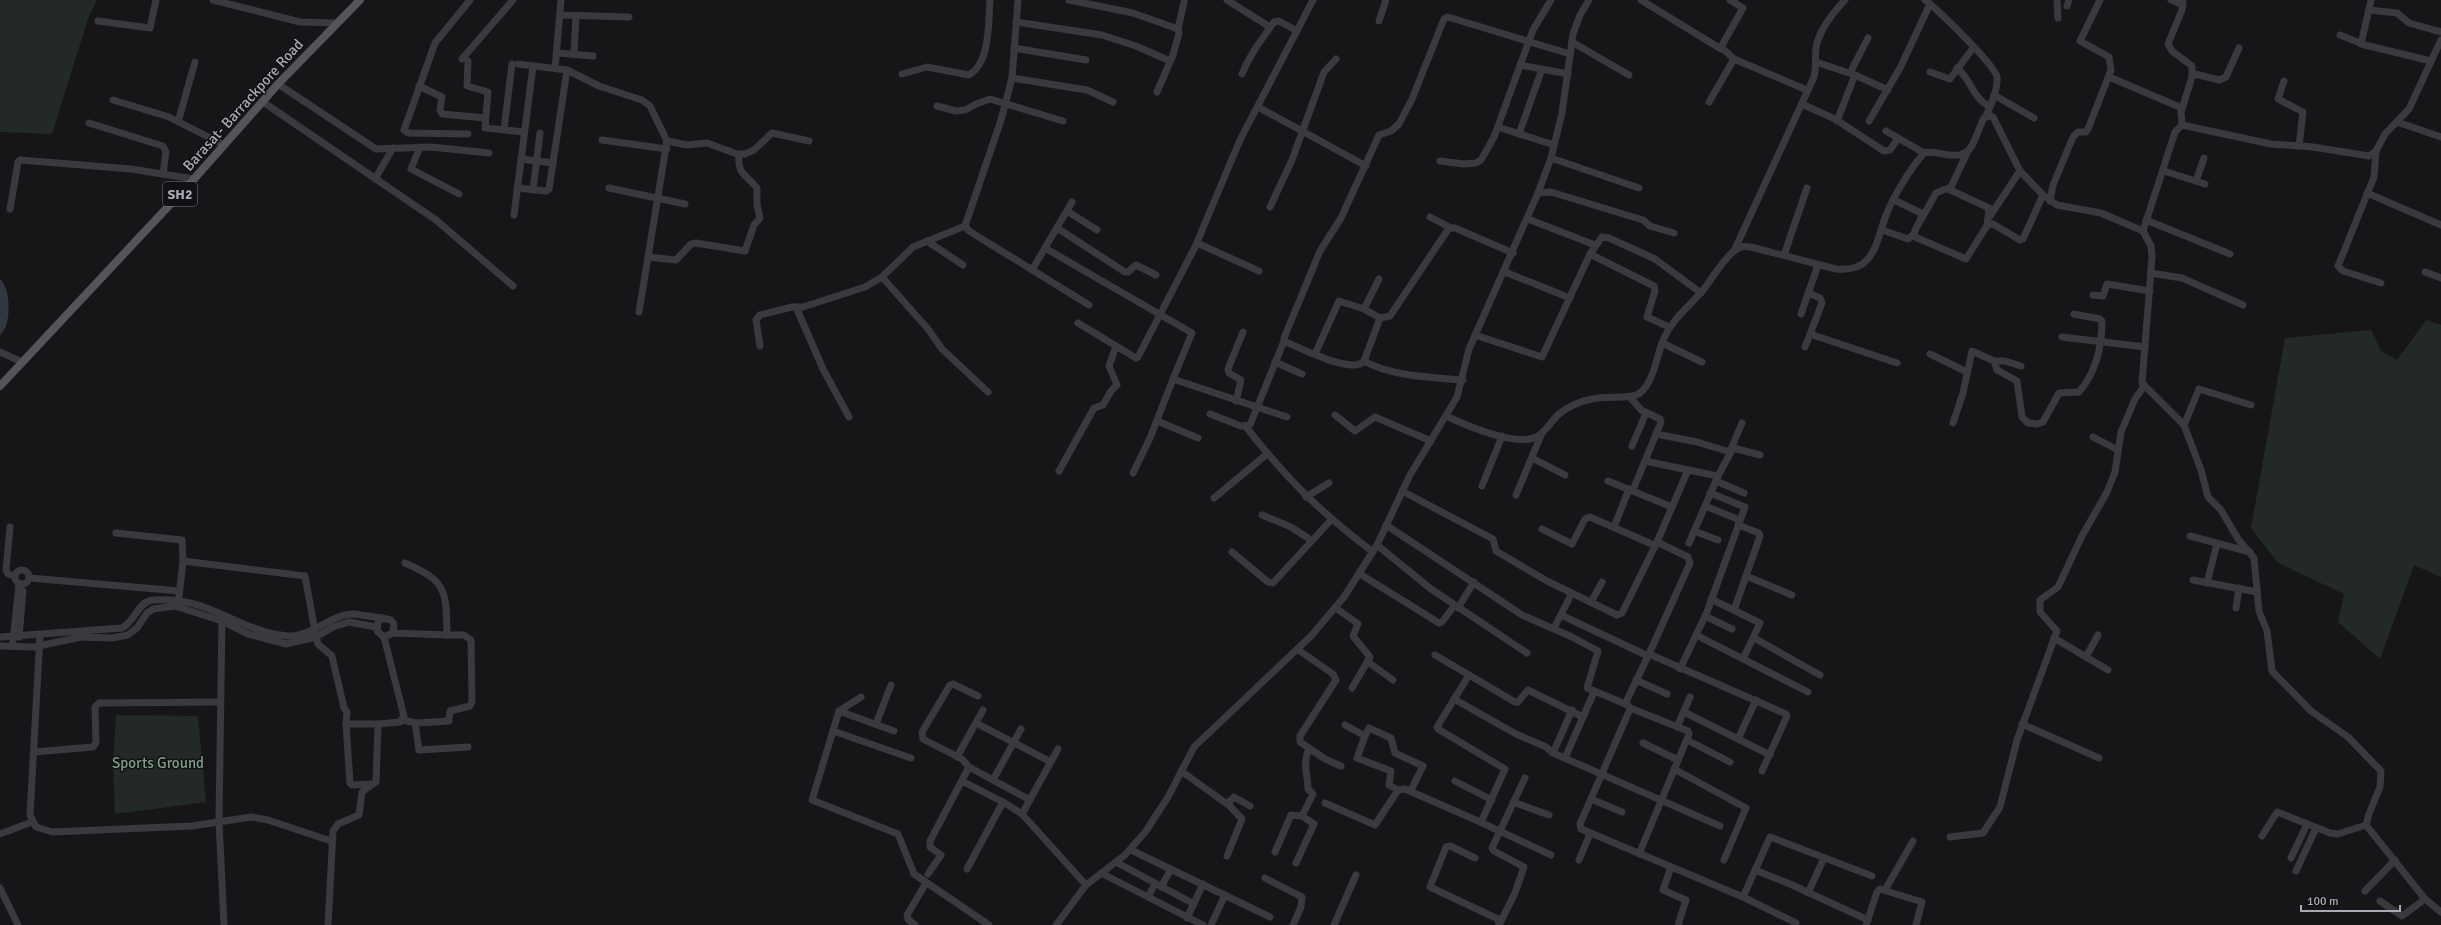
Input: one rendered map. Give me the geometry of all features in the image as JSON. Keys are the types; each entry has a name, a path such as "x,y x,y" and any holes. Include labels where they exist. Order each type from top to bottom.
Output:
{"main road":[{"name":"Barasat- Barrackpore Road","path":"0,386 194,179 278,84 360,0"}],"street":[{"path":"98,21 150,28 156,0"},
{"path":"213,0 300,22 338,23"},
{"path":"468,134 406,132 405,128 435,42 470,0"},
{"path":"513,0 465,60 466,86 488,92 485,118 486,128 524,132"},
{"path":"555,68 561,0"},
{"path":"902,74 914,68 927,67 970,75 977,70 985,50 990,0"},
{"path":"965,226 1000,120 1012,78 1018,0"},
{"path":"1069,0 1100,2 1178,29"},
{"path":"1227,0 1270,27"},
{"path":"1078,323 1116,346 1138,357 1161,316 1197,243 1240,140 1313,0"},
{"path":"1379,21 1386,0"},
{"path":"1440,161 1464,164 1478,162 1487,151 1498,127 1528,42 1551,0"},
{"path":"1056,925 1086,885 1131,850 1154,821 1194,747 1297,649 1336,608 1360,574 1375,548 1402,491 1458,397 1463,380 1467,356 1528,219 1551,158 1568,74 1572,42 1580,15 1589,0"},
{"path":"1641,0 1721,49 1734,59 1807,90"},
{"path":"1721,49 1743,8 1730,0"},
{"path":"1446,416 1471,428 1502,436 1527,440 1537,437 1560,414 1592,399 1611,396 1630,397 1639,394 1647,385 1669,327 1701,292 1734,251 1814,77 1817,43 1823,30 1845,0"},
{"path":"1869,121 1888,90 1929,3 1938,0"},
{"path":"2057,0 2058,18"},
{"path":"2050,201 2053,184 2072,137 2078,132 2086,132 2088,129 2109,77 2111,60 2080,41 2100,0"},
{"path":"2143,231 2164,171 2175,132 2182,125 2182,108 2192,77 2192,66 2172,51 2168,44 2183,3 2171,0"},
{"path":"2361,44 2371,0"},
{"path":"1157,92 1170,62 1179,33 1178,29 1182,1"},
{"path":"1882,230 1908,239 1914,234 1933,196 1939,191 1948,189 1954,182 1990,108 1994,95 1996,76 1994,70 1929,3"},
{"path":"2369,10 2397,13 2409,23 2441,32"},
{"path":"560,15 629,17"},
{"path":"574,54 576,16"},
{"path":"1246,427 1250,425 1258,408 1320,251 1341,218 1379,135 1395,128 1412,99 1444,19 1448,17 1570,54"},
{"path":"1242,74 1252,52 1276,20 1297,31"},
{"path":"1016,22 1102,35 1136,46 1170,62"},
{"path":"2340,35 2361,44 2431,61"},
{"path":"1837,121 1853,74 1868,38"},
{"path":"2381,283 2342,271 2338,266 2375,169 2376,152 2385,134 2409,109 2441,40"},
{"path":"1572,42 1629,75"},
{"path":"1014,48 1086,60"},
{"path":"1930,72 1947,80 1952,78 1957,68 1973,48"},
{"path":"2192,77 2195,74 2219,80 2226,77 2239,48"},
{"path":"557,53 593,56"},
{"path":"1270,207 1292,160 1324,72 1336,59"},
{"path":"1709,102 1734,59"},
{"path":"178,122 195,62"},
{"path":"1816,62 1853,74 1888,90"},
{"path":"504,129 515,64 567,70 599,86 646,103 667,141 667,149 639,312"},
{"path":"1520,65 1568,74"},
{"path":"514,215 533,66"},
{"path":"1957,68 1968,80 1978,99 1990,108"},
{"path":"1519,134 1542,69"},
{"path":"517,188 548,190 567,70"},
{"path":"2109,77 2182,108"},
{"path":"1012,78 1087,90 1113,102"},
{"path":"2284,81 2278,99 2303,110 2299,146"},
{"path":"278,84 374,149 420,147 489,153"},
{"path":"419,86 442,97 440,110 442,114 485,118"},
{"path":"1994,95 2034,118"},
{"path":"937,106 956,111 965,110 990,99 1063,121"},
{"path":"113,100 178,122 224,145"},
{"path":"263,102 448,229 513,286"},
{"path":"1802,104 1837,121 1884,151 1890,150 1898,138"},
{"path":"1258,107 1302,129 1366,166"},
{"path":"1986,116 1996,120 1999,132 2020,171 2050,201 2057,205 2101,212 2143,231 2151,246 2151,273 2142,381 2144,386 2184,425 2201,470 2208,497 2221,510 2238,539 2250,552 2256,563 2259,612 2267,631 2270,664 2276,677 2311,711 2358,746 2381,771 2380,787 2366,825"},
{"path":"2398,122 2441,137"},
{"path":"89,123 163,146 166,152 163,174"},
{"path":"2182,125 2271,144 2299,146 2361,156 2369,156 2376,152"},
{"path":"1498,127 1554,145"},
{"path":"1886,131 1924,153 1931,152 1960,157 1967,153"},
{"path":"533,190 540,133"},
{"path":"667,141 687,145 707,142 739,154 752,152 772,133 809,141"},
{"path":"602,140 667,149"},
{"path":"420,147 411,169 458,194"},
{"path":"375,179 393,148"},
{"path":"1734,251 1742,246 1784,255 1818,265 1848,270 1858,266 1866,261 1873,251 1894,200 1924,153"},
{"path":"648,257 676,260 691,244 696,243 745,252 754,225 759,221 760,216 757,205 757,188 740,171 738,165 739,154"},
{"path":"1551,158 1639,188"},
{"path":"2196,181 2204,158"},
{"path":"521,159 553,163"},
{"path":"10,209 19,160 100,165 194,179"},
{"path":"1989,218 2020,171"},
{"path":"2164,171 2205,184"},
{"path":"609,188 685,204"},
{"path":"1784,255 1807,188"},
{"path":"1914,234 1917,238 1966,259 1987,226 1989,208 1948,189"},
{"path":"1538,193 1558,194 1643,220 1650,226 1674,233"},
{"path":"2367,193 2441,225"},
{"path":"1987,226 1990,223 2017,239 2023,239 2043,195"},
{"path":"1894,200 1921,213 1922,218"},
{"path":"1032,270 1072,202"},
{"path":"1067,212 1097,230"},
{"path":"1430,217 1451,228 1513,253"},
{"path":"1528,219 1595,245"},
{"path":"2146,220 2230,254"},
{"path":"760,346 757,318 796,307 803,307 851,292 882,277 905,253 927,240 965,226"},
{"path":"965,226 969,231 1089,305"},
{"path":"1057,228 1125,272 1128,272 1136,265 1156,275"},
{"path":"1315,354 1337,301 1364,309 1380,318 1390,316 1449,228 1451,228"},
{"path":"1476,335 1542,357 1590,254 1602,237 1609,238 1655,260 1701,292"},
{"path":"927,240 962,265"},
{"path":"1197,243 1259,271"},
{"path":"1045,248 1161,316 1192,332 1157,421 1133,473"},
{"path":"1590,254 1654,286 1656,291 1647,317 1669,327"},
{"path":"1801,314 1818,265"},
{"path":"1505,272 1570,298"},
{"path":"2425,272 2441,278"},
{"path":"2151,273 2182,278 2243,306"},
{"path":"882,277 928,329 942,349 988,392"},
{"path":"1364,309 1379,279"},
{"path":"2093,296 2104,296 2107,284 2150,291"},
{"path":"1806,347 1822,303 1820,298 1808,293"},
{"path":"796,307 823,369 849,417"},
{"path":"1994,361 1997,370 2017,381 2022,417 2028,423 2036,424 2047,417 2059,393 2077,393 2088,382 2104,343 2102,320 2074,314"},
{"path":"1284,341 1315,354 1348,365 1357,365 1364,360 1380,318"},
{"path":"1236,401 1241,380 1229,373 1228,369 1242,332"},
{"path":"1810,334 1897,363"},
{"path":"2062,337 2145,347"},
{"path":"1662,343 1702,362"},
{"path":"1060,471 1094,408 1104,405 1111,390 1117,385 1109,366 1116,346"},
{"path":"1953,423 1963,393 1972,351 1994,361 2005,361 2021,366"},
{"path":"0,352 22,362"},
{"path":"1930,354 1967,372"},
{"path":"1364,360 1377,367 1399,372 1463,380"},
{"path":"1275,362 1302,374"},
{"path":"1173,379 1287,417"},
{"path":"1950,837 1979,834 1993,819 2000,807 2022,724 2057,631 2042,616 2039,603 2043,596 2058,587 2082,536 2113,478 2124,425 2144,386"},
{"path":"2184,425 2199,389 2251,405"},
{"path":"1614,527 1645,461 1661,420 1637,407 1630,397"},
{"path":"1632,446 1646,413"},
{"path":"1210,414 1246,427 1267,454 1306,497 1331,520 1375,548 1456,607 1527,653"},
{"path":"1335,416 1355,431 1359,430 1372,417 1375,417 1431,441"},
{"path":"1157,421 1198,438"},
{"path":"1689,543 1742,423"},
{"path":"1516,495 1543,431"},
{"path":"1656,434 1697,442 1730,451 1760,455"},
{"path":"1482,486 1502,436"},
{"path":"2093,438 2118,450"},
{"path":"1214,498 1267,454"},
{"path":"1532,458 1565,475"},
{"path":"1645,461 1717,478 1744,493"},
{"path":"1402,491 1493,539 1496,550 1572,593 1617,615 1622,613 1656,543 1688,470"},
{"path":"1608,481 1631,489 1672,507"},
{"path":"1306,497 1329,483"},
{"path":"1680,669 1712,599 1744,505 1710,493"},
{"path":"1705,506 1760,534 1734,610"},
{"path":"1262,514 1295,529 1311,540"},
{"path":"1542,529 1570,544 1574,543 1588,517 1688,557 1690,563 1636,680 1628,706 1580,824 1581,829 1743,897 1796,923"},
{"path":"1232,552 1268,582 1273,583 1331,520"},
{"path":"1386,525 1525,617 1554,628 1598,651 1587,686 1588,690 1689,732 1639,854"},
{"path":"10,527 6,570 8,574 14,576 21,584 16,637 12,647"},
{"path":"1694,531 1718,540"},
{"path":"116,533 179,538 184,543 179,600"},
{"path":"2190,536 2250,552"},
{"path":"2207,583 2217,544"},
{"path":"183,561 302,574 306,579 318,644 332,656 347,712 346,724 350,784 375,784"},
{"path":"405,563 429,575 444,591 446,599 446,635"},
{"path":"14,576 16,572 25,570 30,578"},
{"path":"1360,574 1439,623 1442,622 1456,607 1474,582"},
{"path":"1746,576 1792,595"},
{"path":"21,584 30,578 179,592"},
{"path":"2193,580 2257,592"},
{"path":"1591,602 1602,582"},
{"path":"2236,608 2239,588"},
{"path":"1554,628 1572,593"},
{"path":"1712,599 1760,623 1743,659"},
{"path":"0,637 112,629 128,625 147,601 179,600 222,613 248,625 280,635 291,636 314,628 332,618 354,614 387,618 394,624 394,633"},
{"path":"0,646 34,648 81,637 112,638 133,632 147,612 159,608 182,607 222,621 248,634 286,644 316,637 349,622 376,627"},
{"path":"1336,608 1358,624 1352,634 1370,654 1368,662 1352,688"},
{"path":"222,613 219,821 224,925"},
{"path":"1561,615 1648,655 1756,700 1787,715 1762,771"},
{"path":"1705,616 1732,629"},
{"path":"376,627 382,618"},
{"path":"376,627 377,631 384,637 404,712 402,720"},
{"path":"112,629 112,638"},
{"path":"346,724 378,724 400,722 402,720 415,723 449,720 449,711 468,708 472,704 471,640 464,635 394,633 384,637"},
{"path":"40,635 30,815 32,822 44,831 52,832 192,826 245,817 258,818 331,841"},
{"path":"1696,635 1808,692"},
{"path":"2086,656 2098,635"},
{"path":"1754,638 1820,675"},
{"path":"2054,638 2108,670"},
{"path":"1297,649 1333,674 1336,680 1300,736 1301,743 1325,759 1341,766"},
{"path":"1435,655 1515,702 1518,702 1528,690 1572,710 1583,717"},
{"path":"1368,662 1393,680"},
{"path":"1469,675 1437,728 1504,768 1504,772 1492,800 1480,822"},
{"path":"1636,680 1667,694"},
{"path":"978,696 953,684 950,685 922,732 923,739 958,757 969,767 1030,800"},
{"path":"876,724 891,685"},
{"path":"1565,758 1594,692"},
{"path":"861,697 839,711 812,800 898,834 911,870 926,883 984,924"},
{"path":"1677,727 1690,697"},
{"path":"1454,699 1516,734 1546,747 1554,753 1720,826"},
{"path":"1738,739 1756,700"},
{"path":"34,752 93,747 96,742 95,707 99,703 220,702"},
{"path":"958,757 983,710"},
{"path":"1554,753 1572,710"},
{"path":"839,711 894,731"},
{"path":"1684,712 1770,754"},
{"path":"415,723 419,750 468,746"},
{"path":"976,723 1051,762"},
{"path":"328,925 331,841 335,827 359,814 362,792 375,784 377,779 378,724"},
{"path":"2022,724 2099,758"},
{"path":"1345,725 1365,736"},
{"path":"1412,790 1423,766 1395,753 1391,738 1369,728 1357,758 1391,771 1389,785 1398,790 1412,790 1551,855"},
{"path":"993,780 1021,729"},
{"path":"833,731 911,758"},
{"path":"1687,740 1730,762"},
{"path":"1643,743 1678,760"},
{"path":"1022,814 1058,749"},
{"path":"1302,816 1313,794 1307,788 1308,782 1304,775 1305,757 1309,749"},
{"path":"928,874 941,854 930,847 930,841 969,767"},
{"path":"1674,769 1746,808 1724,860"},
{"path":"1181,771 1228,804 1242,819 1227,856"},
{"path":"1499,924 1515,893 1524,867 1492,850 1499,831 1525,778"},
{"path":"962,781 1003,802 1022,814 1086,885"},
{"path":"1455,781 1492,800"},
{"path":"1325,802 1375,825 1398,790"},
{"path":"1228,804 1234,797 1250,806"},
{"path":"1591,799 1622,812"},
{"path":"967,869 1003,802"},
{"path":"1513,802 1550,815"},
{"path":"2262,836 2277,812 2316,828 2338,834 2366,825"},
{"path":"1275,852 1291,815 1302,816 1314,824 1296,863"},
{"path":"0,834 32,822"},
{"path":"2291,858 2307,824"},
{"path":"2366,825 2425,898 2441,912"},
{"path":"2296,871 2316,828"},
{"path":"1579,860 1590,834"},
{"path":"1743,897 1770,837 1872,876"},
{"path":"1885,890 1913,841"},
{"path":"1475,858 1450,846 1446,847 1430,887 1498,920 1499,924"},
{"path":"1131,850 1270,917"},
{"path":"1808,892 1824,858"},
{"path":"2365,891 2395,860"},
{"path":"1116,862 1158,886 1194,904"},
{"path":"1671,867 1664,890 1686,900 1678,925"},
{"path":"1148,898 1171,869"},
{"path":"1755,870 1808,892 1867,922 1878,890 1885,890 1922,902 1916,925"},
{"path":"1101,873 1203,925"},
{"path":"1334,925 1356,875"},
{"path":"1265,878 1302,897 1301,907 1293,925"},
{"path":"915,925 908,919 907,916 926,883"},
{"path":"1187,918 1203,884"},
{"path":"0,888 18,925"},
{"path":"1211,925 1225,895"},
{"path":"2380,901 2402,916 2425,898"}],"green space":[{"path":"0,0 97,0 88,19 52,134 0,132"},
{"path":"2426,320 2441,325 2441,577 2414,565 2380,659 2338,622 2344,594 2278,563 2251,528 2285,338 2371,330 2381,351 2397,360"},
{"name":"Sports Ground","path":"116,715 198,716 206,802 115,814 113,761"}],"shaded area":[{"path":"0,279 6,290 9,307 7,324 0,335"}]}
